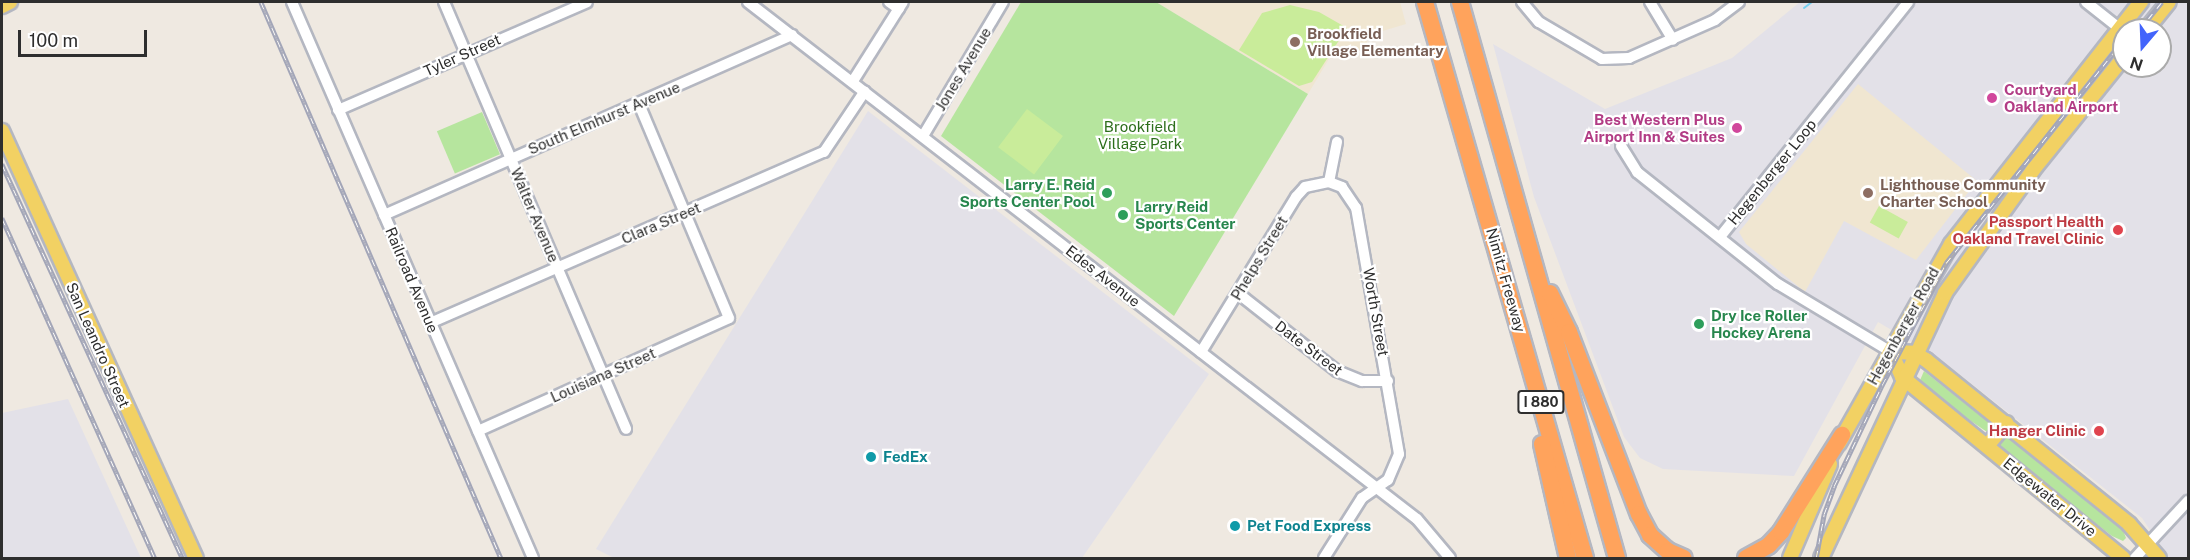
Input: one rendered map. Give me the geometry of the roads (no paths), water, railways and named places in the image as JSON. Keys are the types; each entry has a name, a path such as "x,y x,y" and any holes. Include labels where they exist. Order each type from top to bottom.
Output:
{"highway":[{"name":"Nimitz Freeway","path":"1425,2 1497,244 1585,558"},
{"name":"I 880","path":"1460,2 1541,280 1617,558"},
{"path":"1497,244 1568,558"},
{"path":"1541,280 1557,302 1639,514 1650,535 1668,551 1684,558"},
{"path":"1746,558 1769,546 1842,435"}],"main road":[{"path":"2,6 10,2"},
{"name":"Hegenberger Road","path":"2130,18 2141,2"},
{"path":"2156,18 2169,2"},
{"name":"Hegenberger Road","path":"1790,558 1842,435 1951,244 2112,43"},
{"name":"Hegenberger Road","path":"1821,558 1902,377 1945,293 1981,240 2112,72"},
{"name":"San Leandro Street","path":"2,131 196,558"},
{"path":"1891,352 1914,352"},
{"name":"Edgewater Drive","path":"1891,352 1902,377 2122,558"},
{"name":"Edgewater Drive","path":"1914,352 2130,524 2159,558"},
{"path":"1987,446 2006,423"}],"street":[{"name":"Railroad Avenue","path":"292,2 533,558"},
{"name":"Walter Avenue","path":"444,2 626,429"},
{"name":"Tyler Street","path":"338,110 587,2"},
{"name":"Edes Avenue","path":"748,2 1417,519 1450,558"},
{"path":"853,81 901,5 889,2"},
{"name":"Jones Avenue","path":"923,136 1003,2"},
{"path":"1650,2 1673,39"},
{"path":"1524,5 1539,22 1602,58 1629,58 1715,20 1738,2"},
{"name":"Hegenberger Loop","path":"1891,352 1791,294 1720,237 1907,2"},
{"path":"2086,2 2112,22"},
{"name":"South Elmhurst Avenue","path":"384,215 792,35"},
{"name":"Clara Street","path":"430,323 556,266 686,213 824,152 865,91"},
{"path":"639,104 686,213"},
{"path":"1329,182 1337,142"},
{"path":"1621,146 1637,172 1720,237"},
{"name":"Phelps Street","path":"1201,352 1239,294 1296,197 1305,187 1329,182"},
{"name":"Worth Street","path":"1324,558 1362,498 1388,480 1399,454 1356,208 1342,188 1329,182"},
{"name":"Louisiana Street","path":"478,431 729,318 686,213"},
{"name":"Date Street","path":"1239,294 1337,372 1362,381 1388,381"},
{"path":"2135,558 2150,546 2188,501"}],"waterway":[{"path":"1804,8 1812,2"}],"railway":[{"path":"261,2 501,558"},
{"path":"2149,18 2162,2"},
{"path":"1816,558 1824,514 1834,486 1882,385 1946,263 2112,54"},
{"path":"2,164 182,558"},
{"path":"2,218 155,558"}],"place":[{"name":"Brookfield Village Elementary","path":"1295,42"},
{"name":"Courtyard Oakland Airport","path":"1992,98"},
{"name":"Best Western Plus Airport Inn & Suites","path":"1737,128"},
{"name":"Larry E. Reid Sports Center Pool","path":"1107,193"},
{"name":"Lighthouse Community Charter School","path":"1868,193"},
{"name":"Larry Reid Sports Center","path":"1123,215"},
{"name":"Passport Health Oakland Travel Clinic","path":"2118,230"},
{"name":"Dry Ice Roller Hockey Arena","path":"1699,324"},
{"name":"Hanger Clinic","path":"2099,431"},
{"name":"FedEx","path":"871,457"},
{"name":"Pet Food Express","path":"1235,526"}],"park label":[{"name":"Brookfield Village Park","path":"1140,134"}]}
